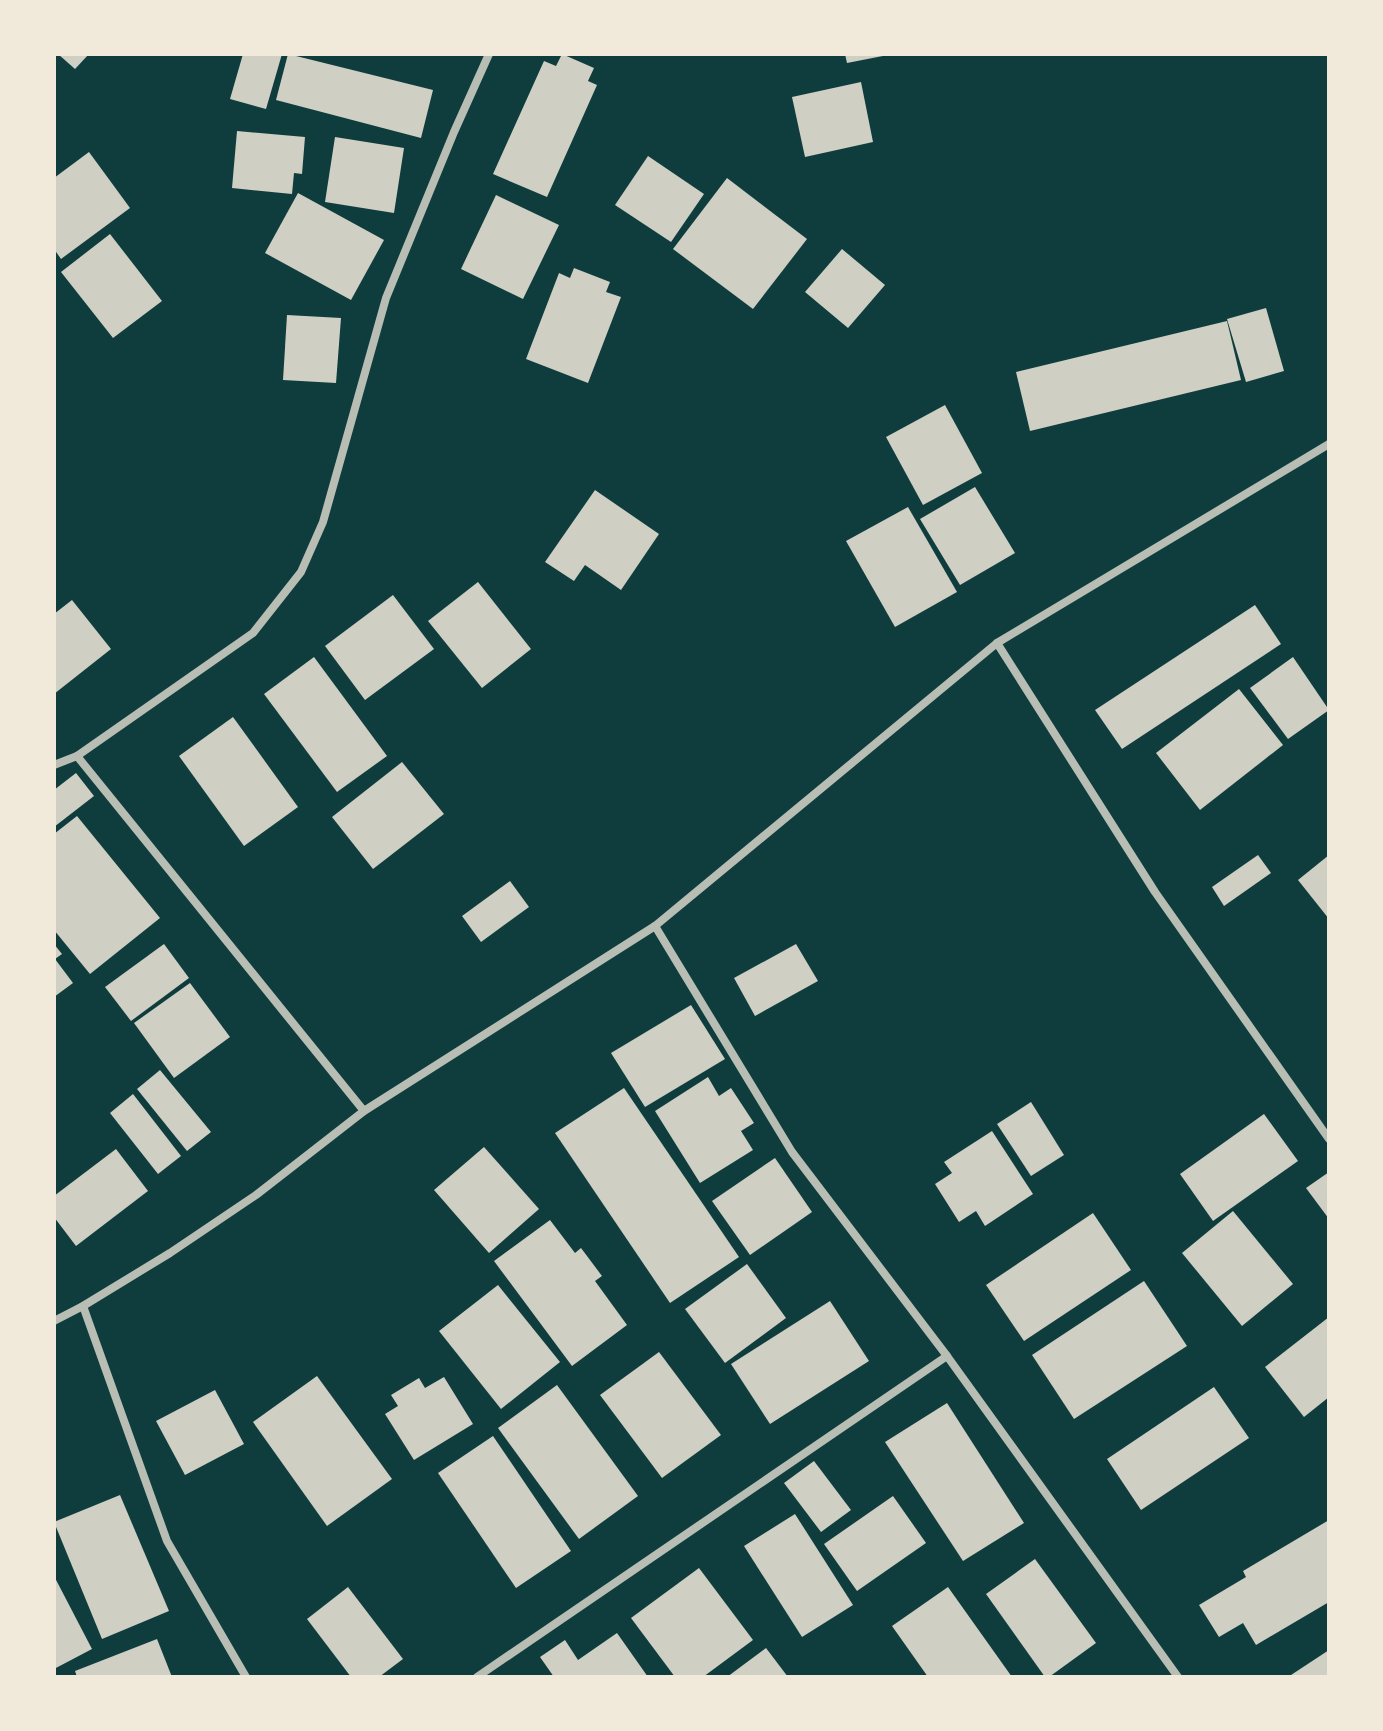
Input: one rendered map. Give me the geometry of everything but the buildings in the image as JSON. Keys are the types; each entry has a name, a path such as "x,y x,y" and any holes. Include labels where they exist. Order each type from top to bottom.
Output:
{"street":[{"path":"54,765 77,756 253,633 301,572 323,522 386,298 489,54"},
{"path":"54,1321 170,1253 256,1195 364,1111 655,926 997,643 1329,444"},
{"path":"997,643 1155,892 1329,1139"},
{"path":"77,756 364,1111"},
{"path":"655,926 792,1152 947,1356 1178,1677"},
{"path":"83,1306 167,1541 246,1677"},
{"path":"477,1677 947,1356"}]}
